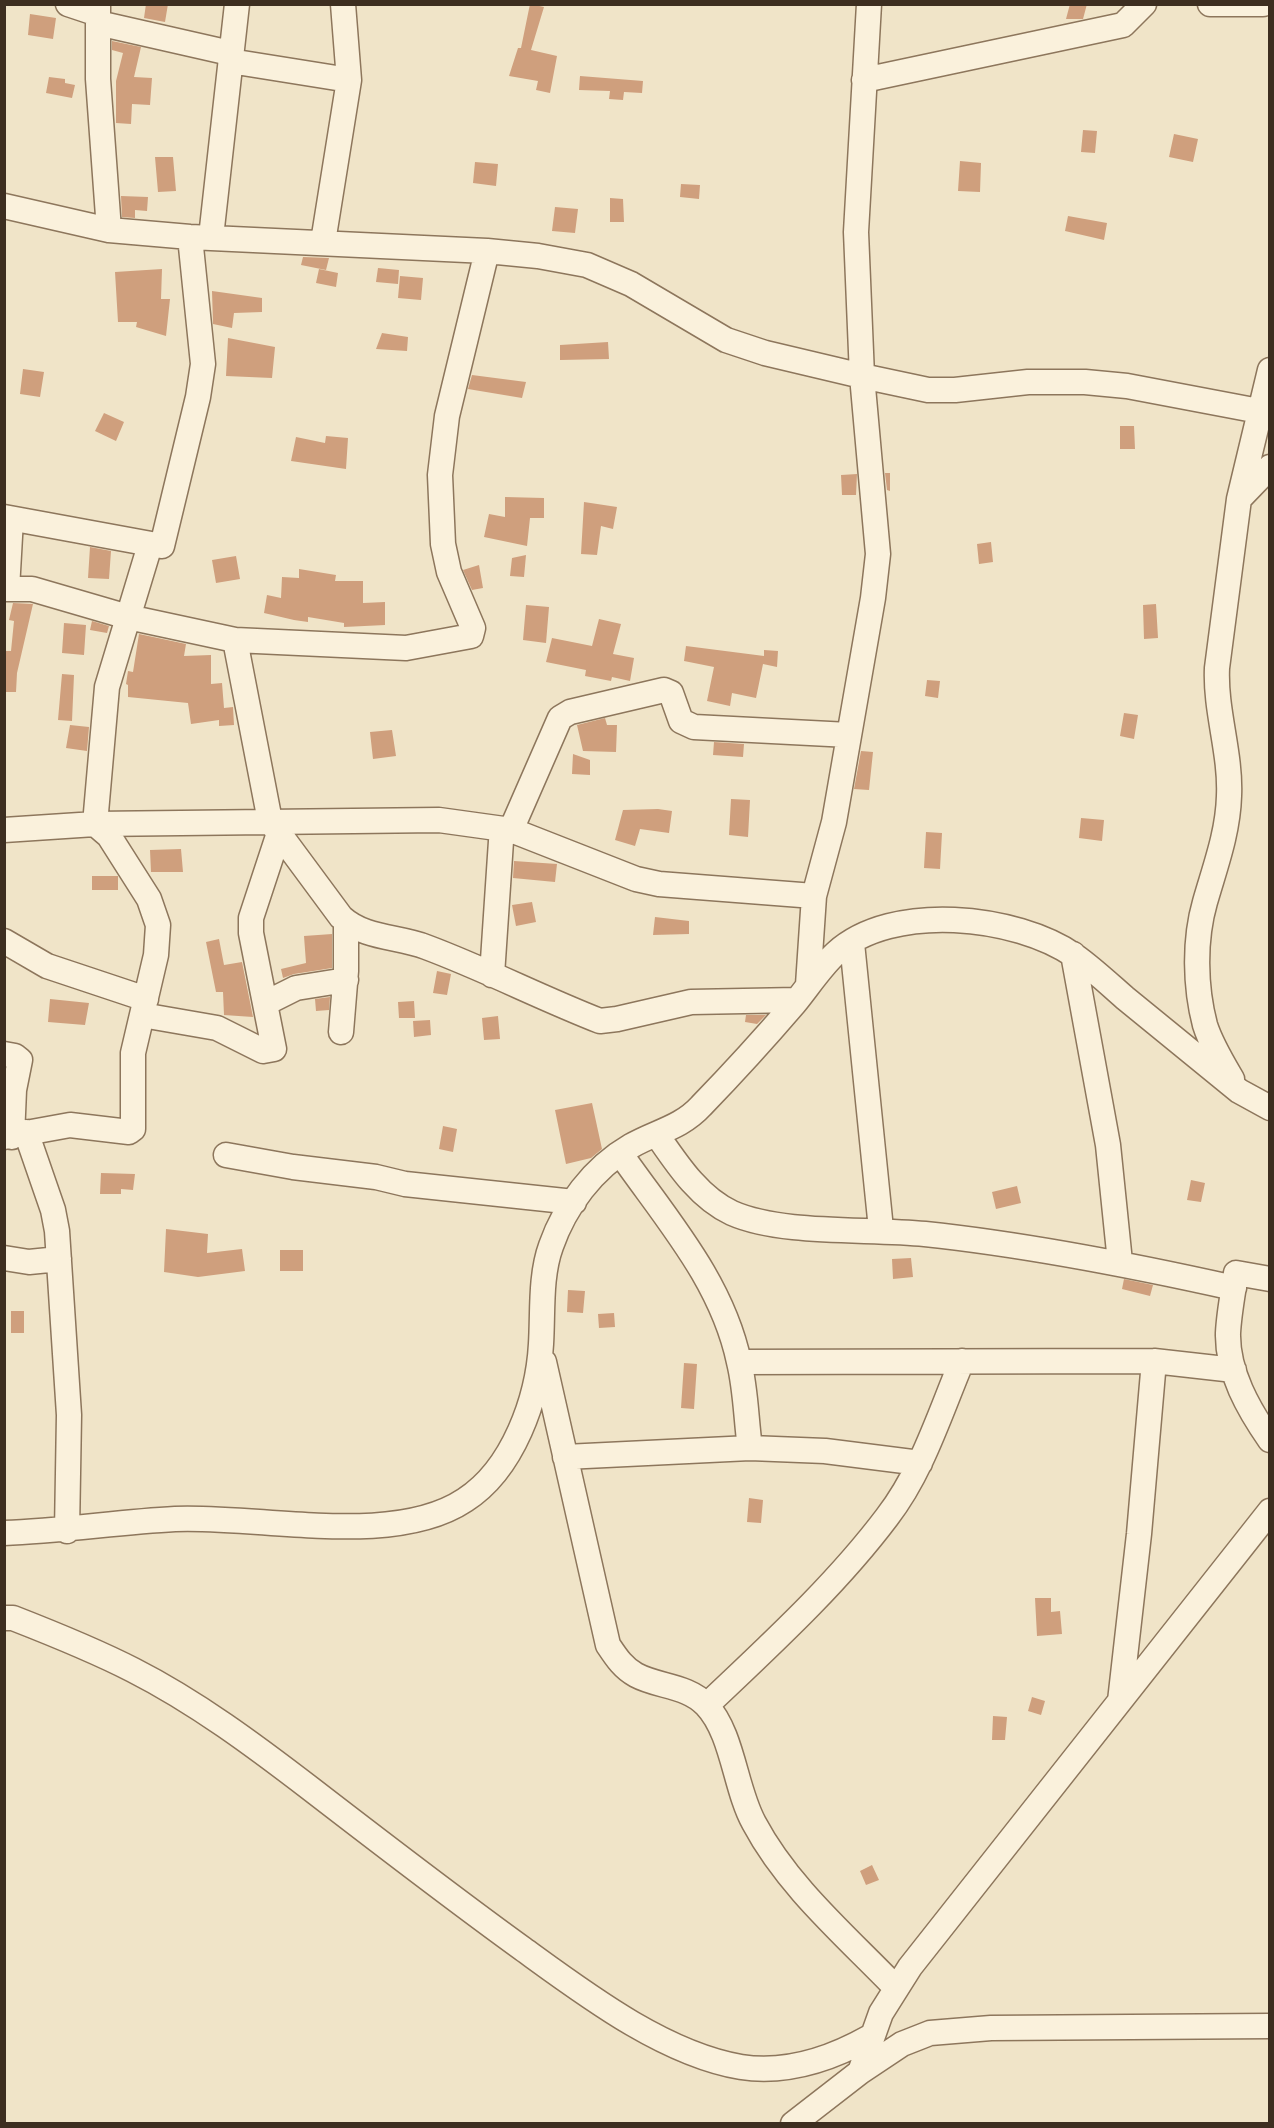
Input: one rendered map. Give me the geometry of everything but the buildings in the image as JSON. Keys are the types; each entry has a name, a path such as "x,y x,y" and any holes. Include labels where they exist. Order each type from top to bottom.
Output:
{"street":[{"path":"68,4 230,57 349,80"},
{"path":"237,4 201,237 203,364 198,397 162,546 8,518 6,589 32,589 128,618 235,640 406,648 471,636 473,633 449,572 443,544 440,475 447,416 487,251"},
{"path":"323,242 349,80 343,4"},
{"path":"803,993 814,896 834,822 873,598 878,554 862,376 856,232 869,4"},
{"path":"864,80 1125,15 1144,4"},
{"path":"1210,4 1263,4"},
{"path":"98,14 98,79 110,230"},
{"path":"4,206 110,230 201,237 487,251 538,256 587,266 631,284 726,340 765,353 927,390 955,390 1028,382 1096,383 1127,386 1259,411"},
{"path":"1239,1091 1206,1026 1198,977 1200,924 1226,830 1230,794 1216,695 1217,668 1239,499 1269,370"},
{"path":"1239,499 1269,467"},
{"path":"95,824 107,687 150,545"},
{"path":"235,640 274,827 346,922 367,933 423,946 600,1021 691,1002 803,993"},
{"path":"492,975 501,841 504,835 511,830 555,725 570,712 664,690 671,693 681,721 694,727 849,735"},
{"path":"4,830 95,824 274,827 439,820 511,830 636,879 659,884 814,896"},
{"path":"14,1135 70,1125 132,1131 131,1065 156,955 156,914 108,836 95,824"},
{"path":"4,941 47,966 144,1007 217,1028 267,1052 274,1049 252,941 251,918 274,827"},
{"path":"4,1533 67,1530 178,1519 363,1525 415,1520 445,1512 470,1497 490,1478 511,1447 536,1384 541,1348 544,1281 549,1249 574,1202 605,1163 689,1118 803,993 837,951 878,928 916,919 950,918 1010,930 1072,954 1239,1091 1269,1108"},
{"path":"341,1032 346,980 346,922"},
{"path":"852,943 881,1229"},
{"path":"1072,954 1108,1145 1120,1262"},
{"path":"266,1003 296,988 346,980"},
{"path":"4,1054 18,1057 20,1060 14,1090 14,1135 53,1210 59,1259 69,1415 67,1530"},
{"path":"657,1135 682,1172 707,1196 731,1212 761,1222 794,1227 881,1229 986,1240 1120,1262 1234,1288"},
{"path":"620,1153 702,1267 715,1291 739,1362 750,1448"},
{"path":"226,1155 293,1167 376,1177 405,1184 574,1202"},
{"path":"4,1258 28,1262 59,1259"},
{"path":"1269,1279 1236,1273 1228,1335 1234,1370 1250,1411 1269,1440"},
{"path":"541,1348 608,1645 619,1662 636,1675 689,1692 706,1705 720,1726 752,1821 778,1864 896,1988"},
{"path":"706,1705 785,1631 839,1574 888,1516 920,1463 962,1361"},
{"path":"739,1362 1154,1361 1234,1370"},
{"path":"1120,1701 1139,1534 1154,1361"},
{"path":"565,1457 750,1448 825,1451 920,1463"},
{"path":"860,2072 870,2037 896,1988 1269,1511"},
{"path":"4,1618 13,1618 73,1641 134,1671 190,1703 309,1787 425,1878 565,1980 645,2029 699,2055 742,2067 781,2068 814,2063 843,2052 870,2037"},
{"path":"793,2124 860,2072 902,2044 930,2033 956,2030 1269,2026"}]}
